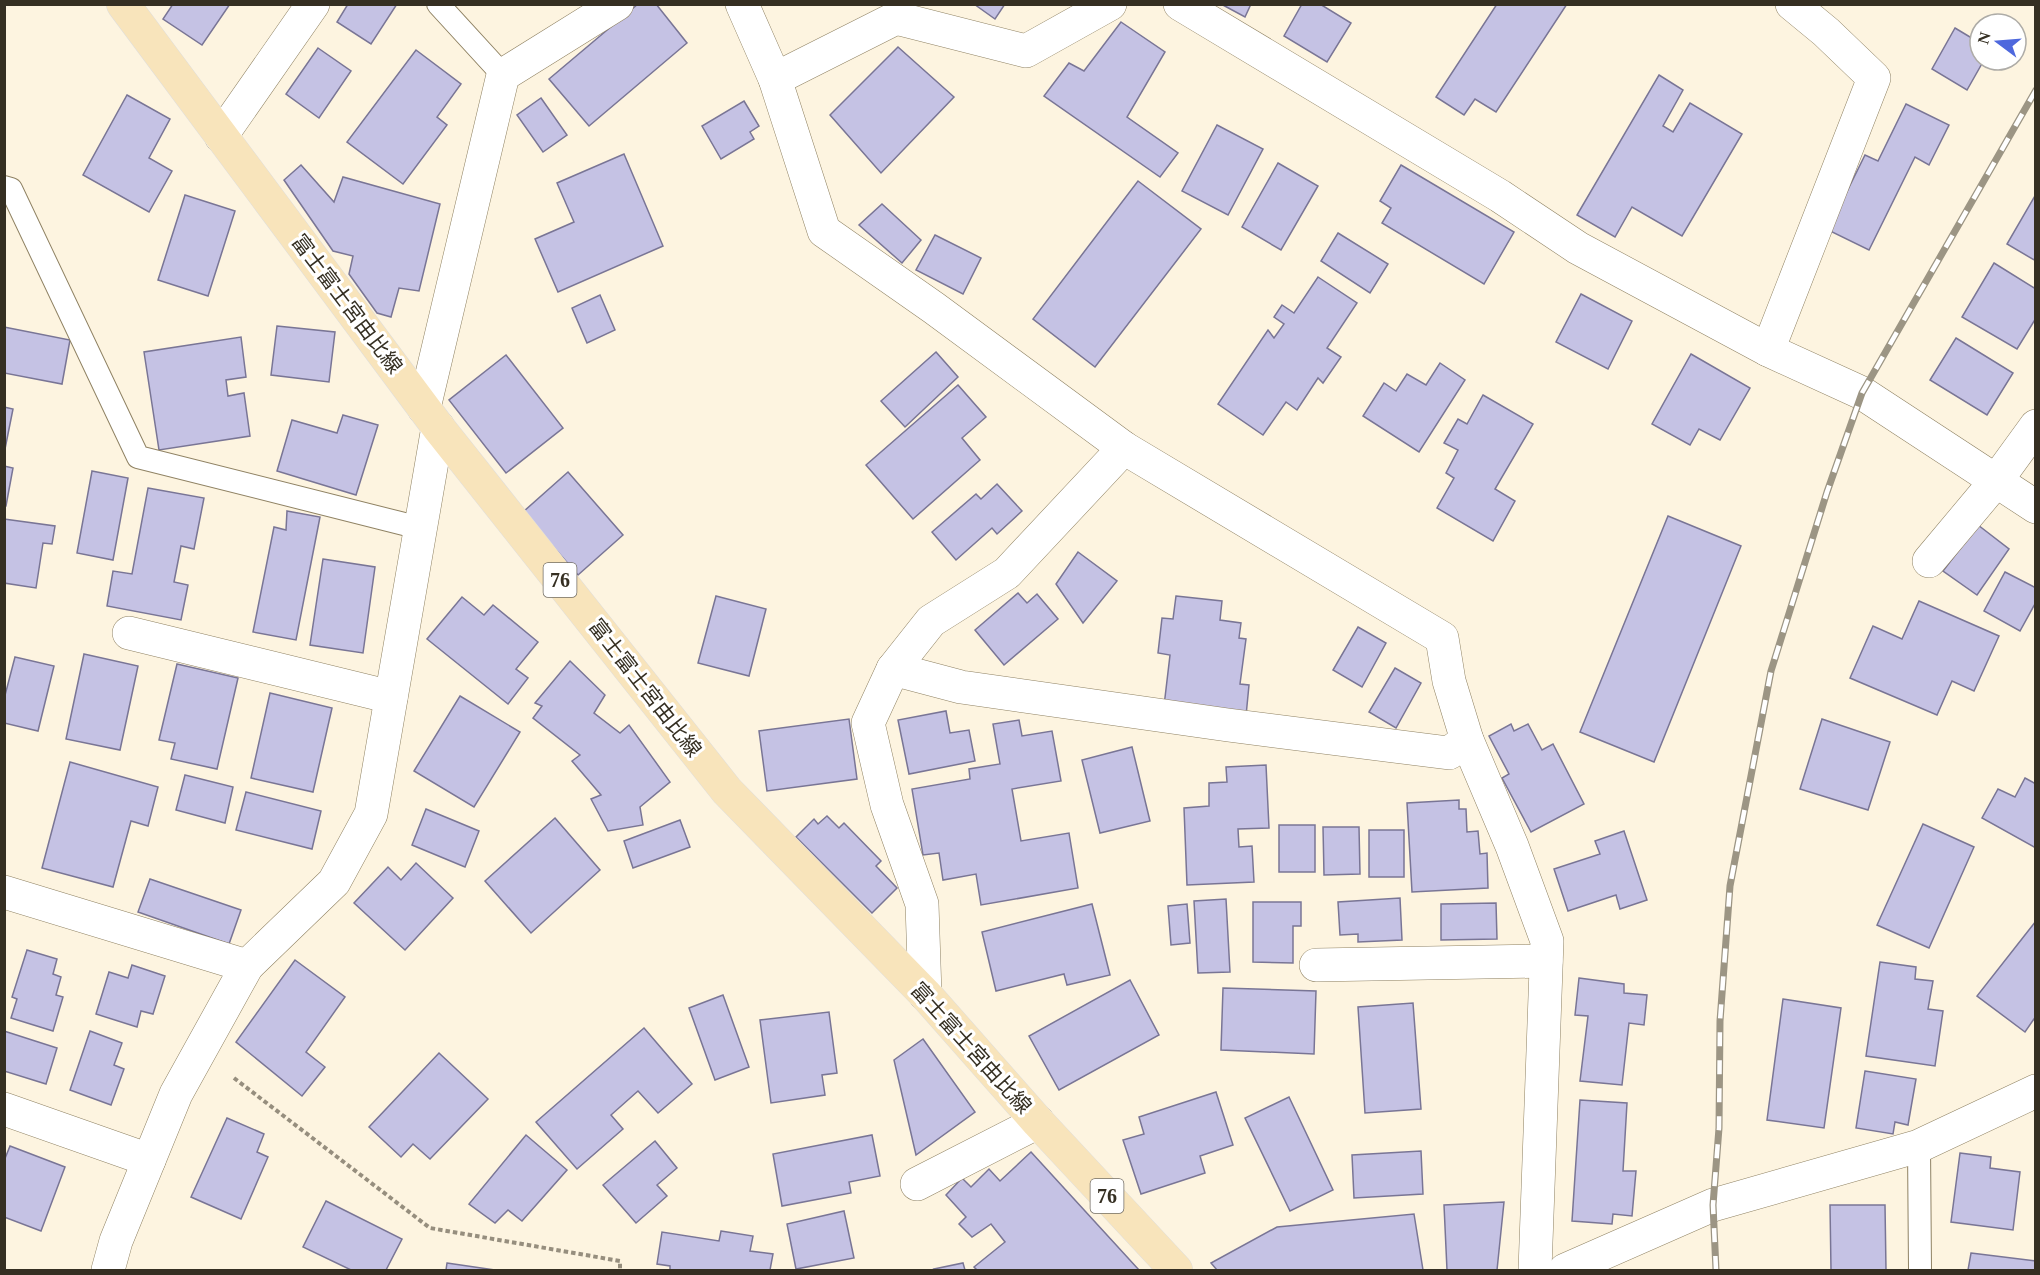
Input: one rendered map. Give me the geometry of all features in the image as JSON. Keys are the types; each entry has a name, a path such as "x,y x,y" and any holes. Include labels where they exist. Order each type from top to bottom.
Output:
{"main road":[{"name":"富士富士宮由比線","path":"123,4 431,417 727,791 925,994 1038,1122 1176,1270"}],"street":[{"path":"221,136 313,4"},
{"path":"108,1270 116,1241 176,1094 247,966 334,882 370,814 420,528 431,417 503,75 617,4"},
{"path":"742,4 774,79 824,231 934,308 1124,448 1442,638 1449,681 1467,740 1512,846 1547,941 1536,1270"},
{"path":"774,79 896,18 1026,51 1110,4"},
{"path":"1180,4 1500,196 1578,248 1768,350 1862,393 2036,507"},
{"path":"1768,350 1874,78 1826,32 1792,4"},
{"path":"1929,561 1996,481 2036,426"},
{"path":"925,994 922,904 887,805 868,723 893,669 931,621 1007,573 1124,448"},
{"path":"129,633 391,697"},
{"path":"893,669 961,687 1228,725 1449,753 1467,740"},
{"path":"4,892 247,966"},
{"path":"1316,965 1546,961"},
{"path":"1565,1270 1713,1205 1919,1146 2036,1091"},
{"path":"4,1108 149,1160"},
{"path":"917,1184 1038,1122"}],"lane":[{"path":"438,4 503,75"},
{"path":"4,187 11,189 138,457 420,528"},
{"path":"1919,1146 1920,1270"}],"path":[{"path":"199,1051 430,1228 620,1261 620,1270"}],"building":[{"path":"173,4 230,4 202,45 163,19"},
{"path":"348,4 397,4 371,44 337,22"},
{"path":"638,4 656,4 687,43 589,126 549,79"},
{"path":"974,4 1005,4 995,19"},
{"path":"1221,4 1251,4 1245,17"},
{"path":"1302,4 1320,4 1351,23 1327,62 1284,36"},
{"path":"1497,4 1567,4 1496,112 1475,99 1464,115 1436,97"},
{"path":"1121,22 1165,52 1127,117 1178,153 1160,177 1044,96 1069,63 1084,71"},
{"path":"1955,28 1968,36 1968,72 1977,72 1967,90 1932,69"},
{"path":"898,47 954,97 881,173 830,115"},
{"path":"318,48 351,71 319,118 286,94"},
{"path":"416,50 461,84 437,117 447,125 403,184 347,142"},
{"path":"1659,75 1683,90 1663,126 1673,132 1690,103 1742,134 1682,236 1632,207 1615,237 1577,215"},
{"path":"127,95 170,119 149,158 172,171 149,212 83,175"},
{"path":"541,98 567,135 543,152 517,115"},
{"path":"744,101 759,126 750,132 754,139 721,159 702,126"},
{"path":"1906,104 1949,125 1929,165 1915,157 1869,250 1828,230 1865,155 1878,161"},
{"path":"1217,125 1263,149 1228,215 1182,191"},
{"path":"624,154 663,246 558,292 535,239 574,222 557,183"},
{"path":"1278,163 1318,186 1281,250 1242,227"},
{"path":"301,165 334,202 343,177 440,204 419,291 399,288 391,317 377,313 349,274 353,256 333,251 284,180"},
{"path":"1401,165 1514,232 1484,284 1382,223 1391,208 1380,201"},
{"path":"1138,181 1201,229 1095,367 1033,319"},
{"path":"2036,194 2036,261 2007,244"},
{"path":"185,195 235,211 208,296 158,280"},
{"path":"882,204 921,240 902,263 859,225"},
{"path":"1338,233 1388,264 1370,293 1321,261"},
{"path":"935,235 981,258 963,294 916,270"},
{"path":"1994,263 2036,289 2036,318 2017,349 1962,317"},
{"path":"1318,277 1357,303 1327,348 1341,357 1323,383 1318,378 1297,410 1286,402 1263,435 1218,404 1268,330 1274,338 1284,324 1274,317 1282,305 1294,313"},
{"path":"1581,294 1632,321 1608,369 1556,342"},
{"path":"600,295 615,330 587,343 572,308"},
{"path":"277,326 335,332 329,382 271,375"},
{"path":"4,327 70,340 62,384 4,373"},
{"path":"241,337 246,377 226,380 228,396 244,393 250,436 159,450 144,352"},
{"path":"1956,338 2013,373 1987,415 1930,380"},
{"path":"936,352 958,377 905,427 881,401"},
{"path":"1691,354 1750,388 1720,440 1699,429 1690,445 1652,424"},
{"path":"506,355 563,428 506,473 449,400"},
{"path":"1440,363 1465,380 1419,452 1363,416 1384,383 1396,391 1407,374 1426,385"},
{"path":"958,385 986,417 962,438 980,460 913,519 866,465"},
{"path":"1483,395 1533,424 1495,489 1515,501 1493,541 1437,508 1454,478 1446,473 1458,450 1444,443 1458,419 1467,424"},
{"path":"4,407 13,409 4,454"},
{"path":"343,415 378,425 356,495 277,471 292,420 337,433"},
{"path":"4,466 13,468 6,506 4,506"},
{"path":"92,471 128,478 113,560 77,553"},
{"path":"568,472 623,535 578,575 523,512"},
{"path":"997,484 1022,511 997,534 992,528 956,560 932,532 976,494 981,499"},
{"path":"148,488 204,498 194,549 181,546 174,582 188,585 181,620 107,606 113,571 132,574"},
{"path":"287,511 320,517 296,640 253,632 274,527 286,530"},
{"path":"1668,516 1741,546 1654,762 1580,732"},
{"path":"4,519 55,526 52,544 43,543 36,588 4,583"},
{"path":"1978,525 2009,549 1977,595 1943,571"},
{"path":"1078,552 1117,581 1083,623 1056,584"},
{"path":"323,559 375,567 363,653 310,645"},
{"path":"2005,572 2036,588 2036,602 2020,631 1984,611"},
{"path":"1018,593 1027,603 1037,594 1058,619 1004,665 975,630"},
{"path":"716,596 766,609 749,676 698,663"},
{"path":"1176,596 1222,601 1220,620 1241,623 1239,638 1246,639 1240,684 1249,685 1246,716 1164,706 1170,655 1158,653 1162,618 1173,619"},
{"path":"462,597 484,615 493,605 538,642 516,669 528,678 508,704 427,639"},
{"path":"1919,601 1999,636 1974,691 1952,681 1937,715 1850,678 1873,626 1902,639"},
{"path":"1358,627 1386,643 1362,687 1333,670"},
{"path":"84,654 138,666 120,750 66,739"},
{"path":"15,657 54,666 38,731 4,723 4,699"},
{"path":"570,661 605,695 594,713 620,733 629,725 670,782 640,807 643,825 608,831 591,799 601,795 572,761 580,755 533,718 542,706 535,703"},
{"path":"177,664 238,678 217,769 171,759 175,743 159,740"},
{"path":"1395,668 1421,683 1396,728 1369,712"},
{"path":"270,693 332,708 313,792 251,778"},
{"path":"460,696 520,732 474,807 414,771"},
{"path":"946,711 950,733 969,730 975,761 909,774 898,720"},
{"path":"849,719 857,779 767,791 759,731"},
{"path":"1822,719 1890,742 1868,810 1800,789"},
{"path":"1019,720 1022,736 1052,731 1061,781 1012,789 1021,841 1069,833 1078,888 981,905 976,874 943,880 939,853 923,855 912,789 970,779 969,769 1000,764 993,724"},
{"path":"1511,724 1514,731 1528,724 1542,750 1553,744 1584,804 1531,832 1502,778 1509,774 1489,736"},
{"path":"1132,747 1150,821 1100,833 1082,760"},
{"path":"70,762 158,787 148,826 131,821 113,887 42,868"},
{"path":"1266,765 1269,828 1238,829 1239,847 1252,846 1254,882 1187,885 1184,808 1209,806 1209,783 1227,782 1226,767"},
{"path":"185,775 233,787 225,823 176,810"},
{"path":"2025,778 2036,784 2036,848 1982,818 1998,789 2015,797"},
{"path":"246,792 321,811 312,849 236,830"},
{"path":"1459,800 1459,809 1466,809 1467,832 1478,831 1480,854 1487,853 1488,888 1412,892 1407,803"},
{"path":"426,809 479,831 465,867 412,845"},
{"path":"827,816 839,828 844,823 881,861 876,866 897,888 872,913 796,837 814,819 818,824"},
{"path":"555,818 600,870 531,933 485,881"},
{"path":"680,820 690,847 633,868 624,841"},
{"path":"1923,824 1974,847 1929,948 1877,925"},
{"path":"1279,825 1315,825 1315,872 1279,872"},
{"path":"1323,827 1359,827 1360,874 1324,875"},
{"path":"1369,830 1404,830 1404,877 1369,877"},
{"path":"1624,831 1647,900 1620,909 1616,895 1568,911 1554,869 1600,854 1595,841"},
{"path":"416,863 453,898 405,950 354,903 388,867 401,880"},
{"path":"150,879 241,910 229,944 138,912"},
{"path":"1400,898 1402,940 1358,942 1358,934 1340,935 1338,902"},
{"path":"1226,899 1230,972 1198,973 1194,901"},
{"path":"1253,902 1301,902 1301,926 1293,926 1293,963 1253,962"},
{"path":"1496,903 1497,939 1441,940 1441,904"},
{"path":"1092,904 1110,975 1067,985 1064,974 996,991 982,932"},
{"path":"1187,904 1190,943 1171,945 1168,906"},
{"path":"2036,921 2036,1016 2025,1032 1977,996"},
{"path":"27,950 57,959 53,974 61,977 56,995 63,997 53,1031 11,1018 17,999 12,997"},
{"path":"295,960 345,997 306,1052 325,1067 302,1096 236,1042"},
{"path":"1880,962 1916,967 1915,979 1933,981 1928,1009 1943,1011 1935,1066 1866,1056"},
{"path":"132,965 165,976 153,1014 141,1011 137,1027 96,1014 109,972 128,978"},
{"path":"1579,978 1624,984 1624,993 1647,995 1644,1025 1629,1023 1622,1085 1580,1081 1588,1016 1575,1015"},
{"path":"1130,980 1159,1035 1059,1090 1029,1036"},
{"path":"1223,988 1316,991 1314,1054 1221,1050"},
{"path":"723,995 749,1067 715,1080 689,1008"},
{"path":"1783,999 1841,1008 1824,1128 1767,1120"},
{"path":"1413,1003 1421,1109 1365,1113 1358,1007"},
{"path":"829,1012 837,1073 822,1075 825,1095 771,1103 760,1020"},
{"path":"644,1028 692,1084 658,1113 638,1091 611,1115 623,1129 577,1169 536,1122"},
{"path":"4,1031 57,1048 46,1084 4,1071"},
{"path":"90,1031 122,1043 114,1065 124,1069 111,1105 70,1090"},
{"path":"923,1039 975,1112 916,1155 894,1060"},
{"path":"439,1053 488,1099 430,1159 413,1144 401,1157 369,1127"},
{"path":"1865,1071 1916,1079 1908,1125 1895,1122 1893,1134 1856,1128"},
{"path":"1216,1092 1233,1145 1200,1156 1205,1173 1141,1194 1123,1140 1144,1134 1139,1117"},
{"path":"1289,1097 1333,1190 1290,1211 1245,1118"},
{"path":"1580,1100 1627,1103 1623,1171 1636,1171 1632,1216 1613,1214 1612,1224 1572,1221"},
{"path":"227,1118 264,1134 257,1152 268,1157 241,1219 191,1197"},
{"path":"526,1135 567,1170 522,1221 508,1210 495,1223 469,1204"},
{"path":"872,1135 880,1176 849,1182 851,1193 782,1206 773,1154"},
{"path":"655,1141 677,1168 657,1185 667,1196 636,1223 603,1185"},
{"path":"10,1146 65,1167 41,1231 4,1217 4,1161"},
{"path":"1421,1151 1423,1194 1354,1198 1352,1155"},
{"path":"1031,1152 1139,1270 977,1270 974,1267 1005,1242 991,1224 972,1237 959,1224 966,1217 946,1195 962,1178 971,1187 989,1169 1000,1181"},
{"path":"1960,1153 1991,1157 1990,1168 2020,1172 2013,1230 1951,1222"},
{"path":"326,1201 402,1239 386,1270 351,1270 303,1247"},
{"path":"1504,1202 1497,1270 1447,1270 1444,1205"},
{"path":"1830,1205 1885,1205 1886,1270 1831,1270"},
{"path":"844,1211 854,1258 796,1269 787,1224"},
{"path":"1414,1214 1423,1270 1217,1270 1211,1263 1277,1227"},
{"path":"721,1231 753,1236 750,1251 773,1254 770,1270 670,1270 670,1266 657,1264 662,1232 719,1241"},
{"path":"1971,1253 2036,1261 2036,1270 1968,1270"},
{"path":"447,1263 495,1270 446,1270"},
{"path":"963,1263 965,1270 934,1269"}],"railway":[{"path":"1716,1270 1713,1205 1719,1128 1720,1021 1730,886 1771,671 1827,492 1862,393 2036,90"}]}
